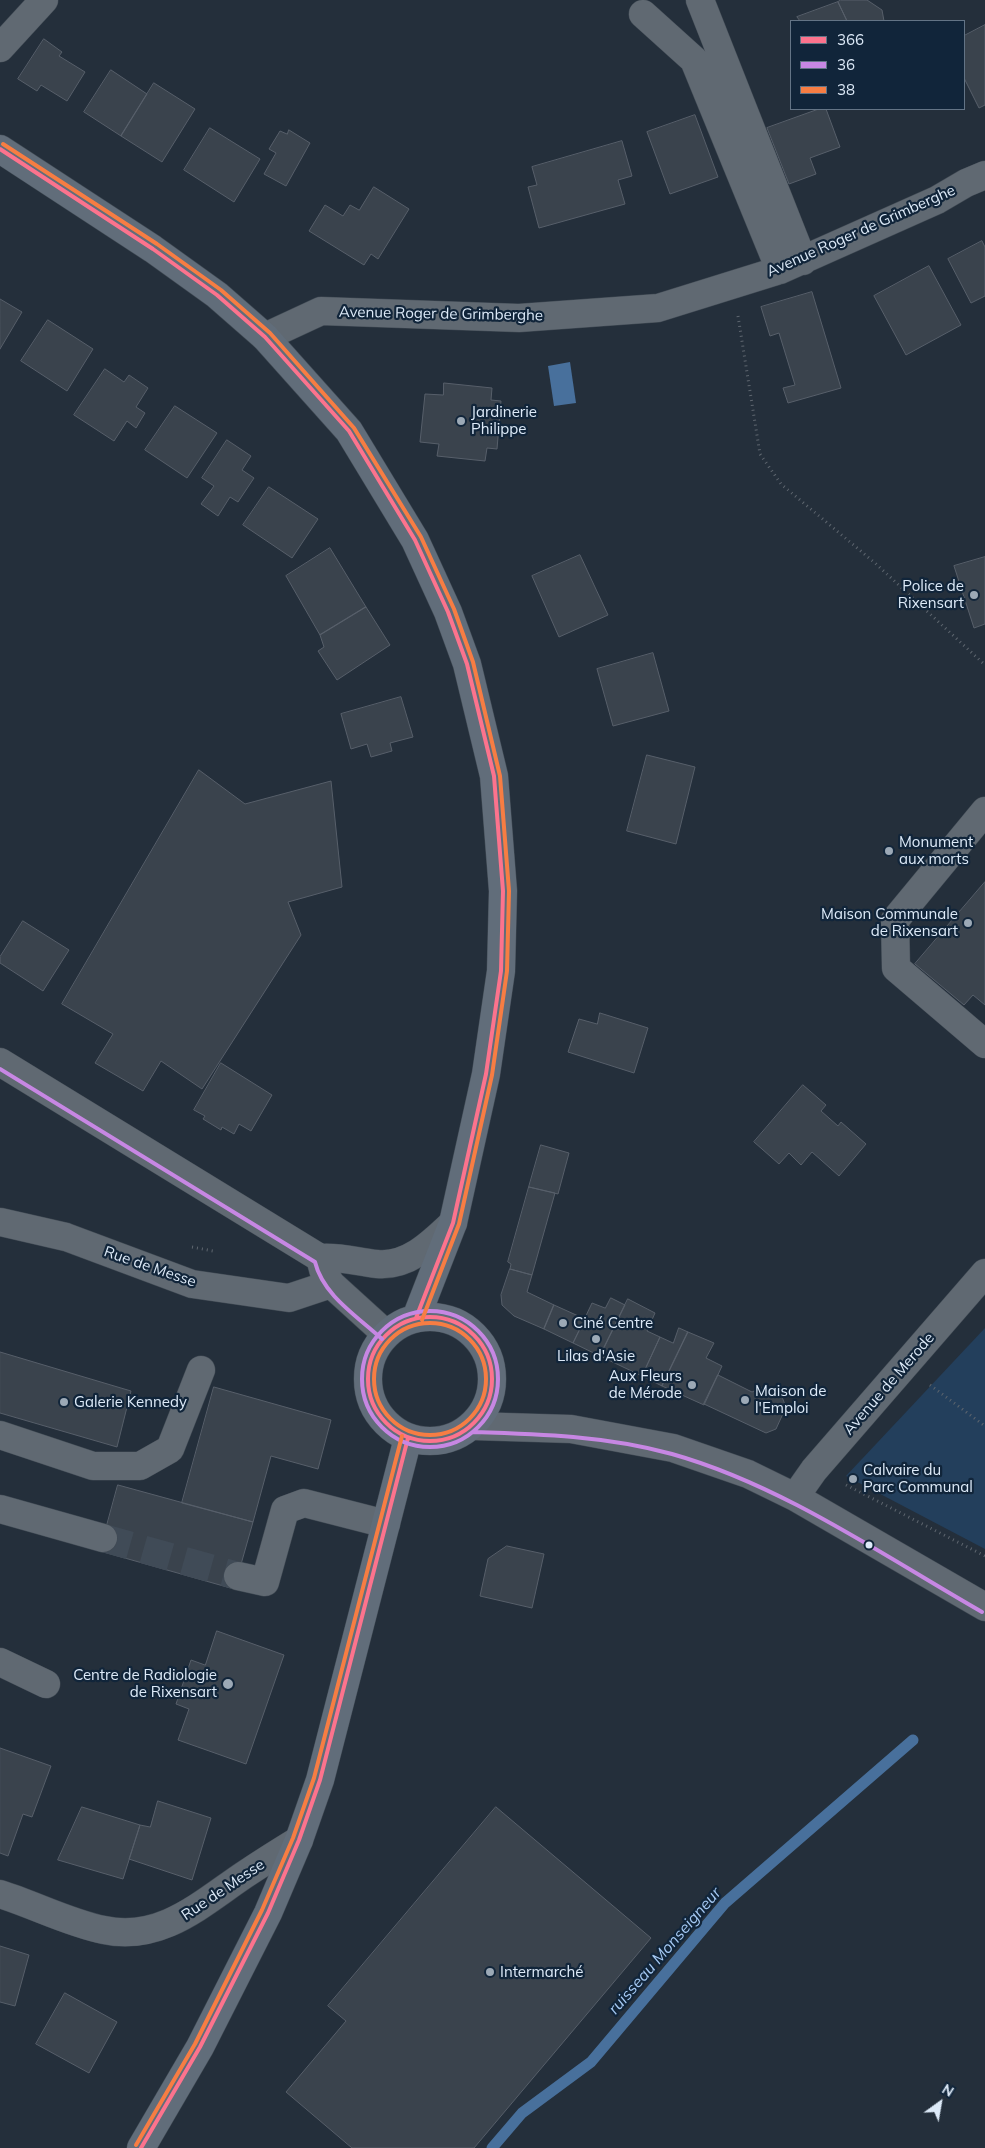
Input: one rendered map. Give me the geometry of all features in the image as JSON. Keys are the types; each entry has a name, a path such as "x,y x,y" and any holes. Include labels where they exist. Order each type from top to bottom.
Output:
{"main road":[{"path":"0,149 153,249 217,295 265,337 348,430 415,540 448,612 467,664 494,776 503,891 498,1002 486,1074 453,1223 416,1318"},
{"path":"416,1318 443,1318 468,1329 486,1350 493,1376 489,1403 473,1426 454,1438 431,1442 408,1438 386,1424 372,1402 367,1376 370,1360 376,1347 386,1334 400,1324 416,1318"},
{"path":"141,2148 200,2047 268,1913 299,1840 320,1780 408,1438"}],"street":[{"path":"0,48 44,0"},
{"path":"700,0 791,265"},
{"path":"643,14 694,60 791,265"},
{"name":"Avenue Roger de Grimberghe","path":"265,337 321,311 519,318 658,308 791,265 937,200 966,183 985,175"},
{"path":"985,811 983,811 895,920 896,968 985,1044"},
{"path":"0,1062 320,1258 335,1256 379,1264 401,1261 419,1253 453,1223"},
{"name":"Rue de Messe","path":"0,1222 66,1237 192,1284 289,1298 331,1284"},
{"path":"320,1258 324,1273 331,1284 386,1334"},
{"name":"Avenue de Merode","path":"795,1497 814,1470 907,1365 985,1272"},
{"path":"0,1435 93,1466 140,1466 170,1449 201,1370"},
{"path":"473,1426 571,1428 672,1448 748,1474 795,1497 985,1608"},
{"path":"238,1576 265,1582 285,1510 304,1503 386,1524"},
{"path":"0,1510 103,1538"},
{"path":"0,1662 46,1684"},
{"name":"Rue de Messe","path":"0,1894 82,1924 132,1934 162,1927 191,1914 244,1875 299,1840"}],"path":[{"path":"732,285 760,454 781,484 876,563 985,665"},
{"path":"907,1365 985,1426"},
{"path":"814,1470 985,1556"}],"shaded area":[{"path":"570,362 576,403 554,406 548,366"},
{"path":"985,1328 985,1549 846,1476"}],"building":[{"path":"841,0 867,0 882,10 884,20 847,20 838,2"},
{"path":"838,2 847,20 799,20 797,17"},
{"path":"985,25 985,105 979,108 965,80 965,35"},
{"path":"44,39 62,52 59,56 85,72 67,101 41,85 37,91 18,79"},
{"path":"111,70 147,94 121,136 84,112"},
{"path":"154,83 195,109 162,162 121,136"},
{"path":"816,110 826,110 840,147 810,158 816,174 789,184 767,128"},
{"path":"695,115 718,177 670,194 647,132"},
{"path":"210,128 260,159 234,202 184,170"},
{"path":"289,130 310,143 286,186 264,174 276,153 269,149 280,131 287,134"},
{"path":"622,141 632,176 618,180 625,204 539,228 528,187 537,185 532,167"},
{"path":"374,187 409,209 378,259 371,254 364,265 309,231 325,205 343,216 350,205 359,210"},
{"path":"982,241 985,247 985,296 971,303 948,259"},
{"path":"929,266 961,325 906,355 874,296"},
{"path":"812,292 841,388 788,403 783,388 795,385 779,333 770,336 761,307"},
{"path":"0,299 22,312 0,349"},
{"path":"48,320 93,349 67,391 21,361"},
{"path":"105,369 124,382 129,375 148,388 136,407 145,413 136,428 127,421 114,441 74,415"},
{"name":"Jardinerie Philippe","path":"444,383 492,388 491,400 501,401 497,449 487,448 485,461 437,456 439,444 420,442 425,394 443,395"},
{"path":"175,406 217,433 187,478 145,450"},
{"path":"227,440 251,456 242,470 254,478 238,502 230,497 218,516 201,504 214,486 202,478"},
{"path":"269,487 318,519 292,558 243,525"},
{"path":"330,548 366,607 320,635 286,576"},
{"path":"580,555 608,615 559,637 532,576"},
{"name":"Police de Rixensart","path":"985,557 985,624 974,628 954,566"},
{"path":"366,607 390,645 337,680 318,651 324,647 320,635"},
{"path":"653,653 669,711 613,726 597,669"},
{"path":"401,697 413,737 390,743 392,751 371,757 367,744 351,749 341,714"},
{"path":"647,755 695,767 676,844 627,831"},
{"path":"199,770 245,804 331,781 342,887 288,902 301,935 202,1089 161,1061 143,1091 95,1063 113,1034 62,1004"},
{"name":"Maison Communale de Rixensart","path":"985,882 985,1005 973,995 964,1005 915,964"},
{"path":"23,921 69,950 43,991 0,963 0,957"},
{"path":"600,1013 648,1028 634,1073 568,1052 579,1019 597,1024"},
{"path":"221,1063 272,1095 251,1131 239,1124 234,1134 222,1127 221,1130 203,1119 205,1116 194,1110"},
{"path":"803,1085 826,1105 821,1111 838,1126 841,1122 866,1144 839,1176 812,1152 801,1165 789,1153 779,1164 754,1142"},
{"path":"541,1145 569,1153 558,1194 529,1187"},
{"path":"529,1187 555,1193 532,1275 510,1269 511,1264 508,1262"},
{"path":"510,1269 532,1275 527,1292 554,1305 544,1329 514,1316 502,1305 501,1295"},
{"path":"611,1298 625,1305 600,1356 573,1343 592,1303 605,1308"},
{"path":"628,1299 655,1313 647,1331 660,1337 642,1376 600,1356"},
{"path":"554,1305 585,1319 573,1343 544,1329"},
{"path":"679,1328 688,1332 662,1386 642,1376 660,1337 673,1343"},
{"path":"688,1332 714,1343 706,1358 722,1366 704,1405 662,1386"},
{"name":"Galerie Kennedy","path":"0,1352 131,1391 117,1447 0,1413"},
{"name":"Maison de l'Emploi","path":"718,1375 752,1392 761,1388 782,1397 786,1407 776,1429 766,1433 704,1404"},
{"path":"214,1387 331,1420 318,1469 271,1456 253,1522 182,1503"},
{"path":"118,1485 253,1522 234,1589 100,1551"},
{"path":"507,1546 544,1554 532,1608 480,1596 488,1559"},
{"name":"Centre de Radiologie de Rixensart","path":"217,1631 284,1655 246,1764 178,1740 189,1709 176,1704 191,1660 205,1665"},
{"path":"0,1748 51,1766 32,1817 23,1814 8,1856 0,1853"},
{"path":"158,1801 211,1818 192,1880 129,1859 140,1825 150,1827"},
{"path":"82,1807 140,1825 123,1879 58,1860"},
{"name":"Intermarché","path":"496,1807 651,1938 474,2148 352,2148 286,2092 346,2021 328,2006"},
{"path":"0,1946 29,1955 15,2006 0,2002"},
{"path":"65,1993 117,2022 89,2073 36,2044"}],"waterway":[{"name":"ruisseau Monseigneur","path":"492,2148 522,2113 591,2062 725,1903 913,1740"}],"tunnel":[{"path":"103,1538 238,1576"}],"transit line":[{"name":"38","path":"3,144 157,244 221,290 270,333 354,428 421,537 454,609 473,662 500,776 509,891 507,971 492,1075 459,1224 422,1320"},
{"name":"366","path":"0,149 153,249 217,295 265,337 349,431 415,540 448,612 467,664 494,776 503,891 501,971 486,1074 453,1223 416,1318"},
{"name":"36","path":"0,1069 315,1262 319,1274 333,1295 382,1339"},
{"name":"36","path":"430,1311 456,1316 468,1322 478,1331 487,1341 493,1353 498,1379 493,1405 487,1417 478,1427 468,1436 456,1442 430,1447 404,1442 392,1436 382,1427 373,1417 367,1405 362,1379 367,1353 373,1341 382,1331 392,1322 404,1316 430,1311"},
{"name":"366","path":"430,1317 454,1322 465,1327 474,1335 482,1344 487,1355 492,1379 487,1403 482,1414 474,1423 465,1431 454,1436 430,1441 406,1436 395,1431 386,1423 378,1414 373,1403 368,1379 373,1355 378,1344 386,1335 395,1327 406,1322 430,1317"},
{"name":"38","path":"430,1323 451,1327 470,1339 482,1358 486,1379 482,1400 470,1419 451,1431 430,1435 409,1431 390,1419 378,1400 374,1379 378,1358 390,1339 409,1327 430,1323"},
{"name":"36","path":"473,1432 548,1435 623,1443 672,1454 713,1467 793,1503 832,1524 982,1612"},
{"name":"38","path":"136,2145 195,2044 262,1910 293,1838 314,1778 402,1436"},
{"name":"366","path":"141,2148 200,2047 268,1913 299,1840 320,1780 408,1438"}],"place":[{"name":"Jardinerie Philippe","path":"461,421"},
{"name":"Police de Rixensart","path":"974,595"},
{"name":"Monument aux morts","path":"889,851"},
{"name":"Maison Communale de Rixensart","path":"968,923"},
{"name":"Ciné Centre","path":"563,1323"},
{"name":"Lilas d'Asie","path":"596,1339"},
{"name":"Aux Fleurs de Mérode","path":"692,1385"},
{"name":"Maison de l'Emploi","path":"745,1400"},
{"name":"Galerie Kennedy","path":"64,1402"},
{"name":"Calvaire du Parc Communal","path":"853,1479"},
{"name":"Centre de Radiologie de Rixensart","path":"228,1684"},
{"name":"Intermarché","path":"490,1972"}]}
